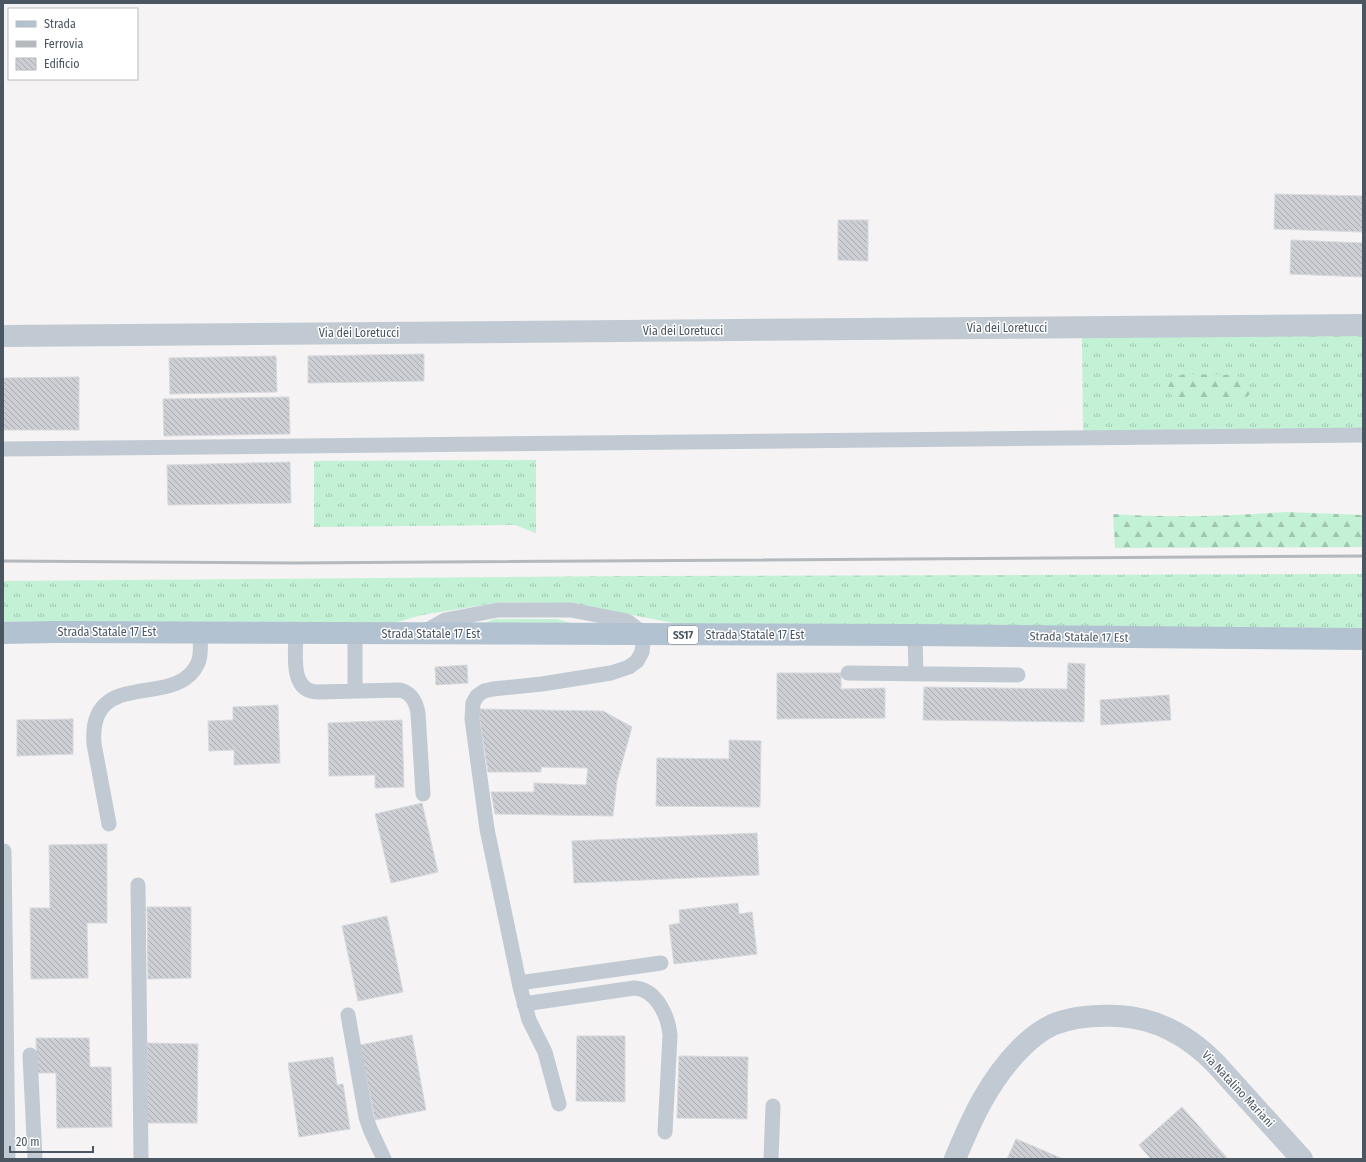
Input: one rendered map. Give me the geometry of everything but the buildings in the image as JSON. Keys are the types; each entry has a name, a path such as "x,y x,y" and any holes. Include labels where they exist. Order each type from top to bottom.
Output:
{"main road":[{"name":"Strada Statale 17 Est","path":"3,633 200,632 916,635 1363,639"}],"street":[{"name":"Via dei Loretucci","path":"3,336 1363,325"},
{"name":"Via Natalino Mariani","path":"954,1159 973,1115 994,1079 1032,1038 1052,1025 1076,1018 1100,1015 1146,1020 1172,1030 1193,1043 1204,1051 1302,1159"}],"lane":[{"path":"3,449 1363,435"},
{"path":"109,824 94,744 93,732 97,716 107,703 116,697 172,685 193,672 198,662 200,652 200,632"},
{"path":"296,633 296,673 299,682 304,688 314,692 400,690 411,695 415,701 418,713 423,794"},
{"path":"355,633 355,691"},
{"path":"559,1104 545,1052 529,1020 524,1004 484,810 472,719 473,703 480,693 492,689 542,684 623,670 633,664 640,656 644,647 644,634"},
{"path":"916,635 916,674"},
{"path":"848,673 1018,675"},
{"path":"4,851 8,1159"},
{"path":"138,884 141,1159"},
{"path":"520,983 662,964"},
{"path":"524,1004 634,988 643,990 651,995 660,1006 664,1014 670,1035 665,1132"},
{"path":"348,1015 366,1117 384,1159"},
{"path":"30,1055 35,1159"},
{"path":"771,1159 773,1106"}],"green space":[{"path":"1082,334 1363,334 1363,430 1083,433"},
{"path":"1185,374 1234,375 1246,379 1251,388 1249,395 1243,400 1235,402 1180,399 1170,394 1168,388 1174,378"},
{"path":"536,460 536,533 515,525 314,527 314,461"},
{"path":"1287,512 1363,515 1363,547 1115,548 1113,514 1200,516"},
{"path":"1363,574 1363,632 678,624 612,611 556,603 502,602 422,615 383,626 3,623 3,581 629,576"},
{"path":"495,619 557,619 577,625 486,627 487,622"}],"railway":[{"path":"3,561 294,563 1363,556"}]}
